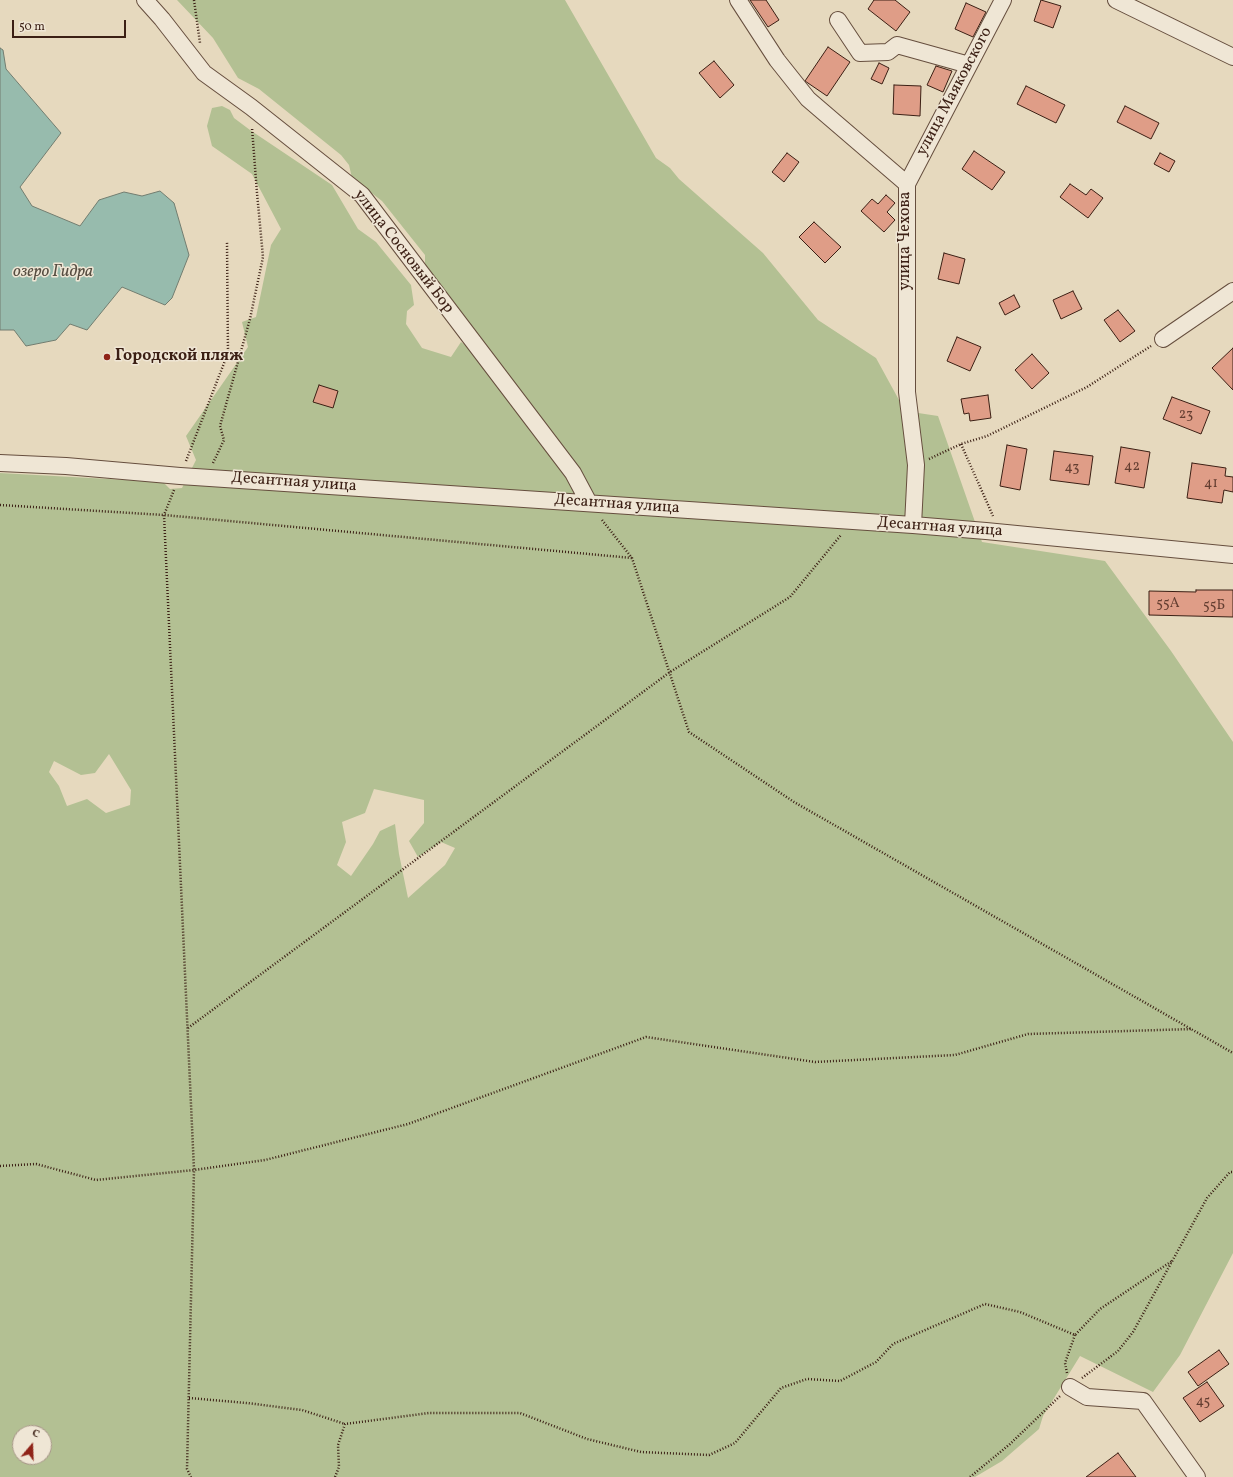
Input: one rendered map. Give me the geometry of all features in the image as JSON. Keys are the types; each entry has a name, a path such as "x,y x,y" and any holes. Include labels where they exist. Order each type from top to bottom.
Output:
{"street":[{"name":"улица Сосновый Бор","path":"145,0 162,19 204,73 251,107 362,195 573,473 589,503"},
{"name":"улица Чехова","path":"738,0 777,60 808,99 907,184 907,392 916,465 913,525"},
{"name":"улица Маяковского","path":"907,184 1003,0"},
{"path":"1116,0 1233,57"},
{"path":"838,20 860,53 888,52 897,45 969,65"},
{"path":"1163,339 1233,291"},
{"name":"Десантная улица","path":"0,463 66,466 206,478 913,525 1233,555"},
{"path":"1070,1387 1087,1397 1143,1401 1197,1477"}],"path":[{"path":"194,0 200,44"},
{"path":"206,478 224,440 220,426 250,319 263,258 251,107"},
{"path":"190,1477 188,1469 194,1170 164,515 228,353 227,241"},
{"path":"916,465 961,444 987,436 1087,387 1163,339"},
{"path":"961,444 993,517 986,531"},
{"path":"589,503 632,558 690,732 794,802 1233,1053"},
{"path":"0,505 164,515 632,558"},
{"path":"188,1028 670,672 790,597 853,521"},
{"path":"0,1166 36,1164 96,1180 194,1170 265,1160 408,1124 646,1037 815,1062 955,1055 1028,1034 1192,1029"},
{"path":"970,1477 1010,1444 1070,1387 1118,1351 1133,1332 1207,1198 1230,1172 1233,1172"},
{"path":"1070,1387 1065,1363 1075,1335 1100,1309 1172,1261"},
{"path":"189,1398 302,1410 346,1424 429,1413 520,1413 587,1439 641,1452 709,1455 735,1443 781,1388 807,1379 840,1381 876,1362 893,1344 985,1304 1020,1312 1075,1335"},
{"path":"335,1477 339,1467 338,1444 346,1424"}],"shaded area":[{"path":"177,0 565,0 656,158 670,168 679,179 763,253 818,320 876,358 905,411 938,416 982,542 1105,561 1171,651 1233,742 1233,1253 1180,1355 1153,1392 1080,1356 1043,1416 1039,1429 1002,1461 975,1477 0,1477 0,473 163,482 170,489 182,488 196,460 186,436 248,347 242,322 256,317 271,245 281,229 252,174 212,146 207,126 212,108 222,106 230,110 234,118 250,130 332,185 358,229 376,242 411,285 414,305 407,311 406,324 422,348 451,357 461,342 468,347 425,281 425,255 382,201 352,178 349,165 341,155 259,89 238,78 213,38","holes":["109,754 131,790 130,805 106,813 87,799 67,806 59,786 49,772 54,761 81,775 95,773","374,789 424,800 424,823 409,841 418,857 441,842 455,848 445,865 408,898 399,854 395,824 380,831 351,876 337,865 346,842 342,822 365,813"]}],"water":[{"name":"озеро Гидра","path":"0,48 3,50 6,69 61,133 20,187 32,206 80,226 99,200 124,192 142,196 160,191 174,203 189,255 172,298 165,305 122,287 87,330 70,324 56,340 26,346 14,330 0,330"}],"building":[{"path":"750,0 766,0 779,20 768,27"},
{"path":"874,0 895,0 910,12 896,31 868,9"},
{"path":"1041,0 1061,6 1053,28 1034,21"},
{"path":"966,3 986,12 973,37 955,29"},
{"path":"828,47 850,62 827,96 805,81"},
{"path":"714,61 734,85 720,98 699,73"},
{"path":"879,63 889,68 882,84 871,79"},
{"path":"936,66 952,71 943,92 927,85"},
{"path":"894,85 921,86 920,116 893,114"},
{"path":"1026,86 1065,105 1056,123 1017,104"},
{"path":"1125,106 1159,123 1151,139 1117,122"},
{"path":"974,151 1005,172 992,190 962,169"},
{"path":"787,153 799,162 784,182 772,172"},
{"path":"1160,153 1175,161 1169,172 1154,164"},
{"path":"1070,184 1086,195 1091,189 1103,198 1088,218 1060,197"},
{"path":"886,195 895,203 887,212 895,220 884,232 861,211 872,199 878,204"},
{"path":"814,222 841,247 825,263 799,237"},
{"path":"944,253 965,259 959,284 938,279"},
{"path":"1073,291 1082,309 1061,319 1053,300"},
{"path":"1014,295 1020,307 1005,315 999,303"},
{"path":"1118,310 1135,331 1120,342 1104,320"},
{"path":"957,337 981,347 970,371 947,361"},
{"path":"1233,348 1233,390 1212,368"},
{"path":"1032,354 1049,373 1032,389 1015,370"},
{"path":"319,385 338,391 333,408 313,402"},
{"path":"988,395 991,418 970,421 969,413 964,414 961,399"},
{"path":"1172,397 1210,411 1201,434 1163,419"},
{"path":"1007,445 1027,449 1020,490 1000,486"},
{"path":"1121,447 1150,452 1144,488 1115,483"},
{"path":"1054,451 1093,456 1089,485 1050,480"},
{"path":"1192,463 1226,468 1225,476 1233,477 1233,492 1224,490 1222,503 1187,498"},
{"path":"1196,590 1233,590 1233,617 1149,615 1149,591 1196,592"},
{"path":"1219,1350 1229,1364 1198,1386 1188,1372"},
{"path":"1207,1382 1224,1406 1200,1422 1183,1398"},
{"path":"1118,1453 1136,1477 1086,1477"}],"place":[{"name":"Городской пляж","path":"107,357"}]}
